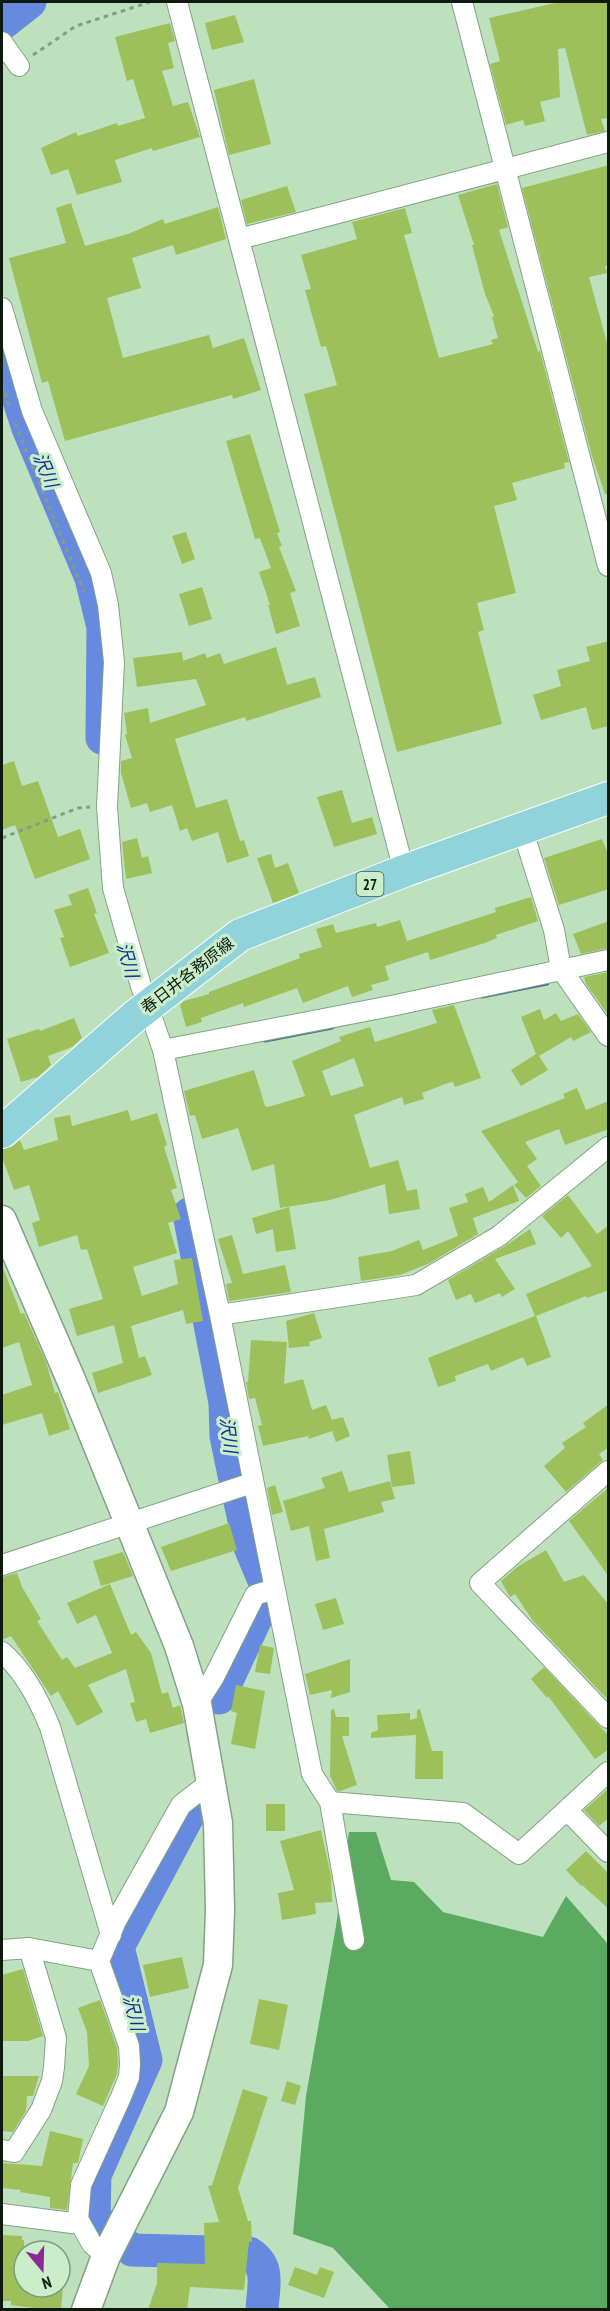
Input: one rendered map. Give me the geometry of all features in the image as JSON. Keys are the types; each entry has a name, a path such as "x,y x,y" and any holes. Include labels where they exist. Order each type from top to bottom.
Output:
{"main road":[{"name":"春日井各務原線","path":"2,1132 142,1011 240,935 404,871 609,798"}],"street":[{"path":"177,2 404,871"},
{"path":"462,2 609,566"},
{"path":"3,44 19,66"},
{"path":"239,239 609,142"},
{"path":"2,308 32,411 101,573 108,605 114,663 107,807 113,888 141,986 142,1011 164,1050 312,1774 330,1802 354,1940"},
{"path":"522,828 554,930 561,969 609,1036"},
{"path":"164,1050 396,1005 609,960"},
{"path":"220,1315 416,1285 499,1236 609,1147"},
{"path":"2,1220 72,1382 179,1646 197,1704 218,1823 220,1863 218,1965 179,2112 106,2256 86,2310"},
{"path":"609,1471 480,1583 609,1718"},
{"path":"2,1565 252,1483"},
{"path":"197,1704 214,1677 255,1595 275,1588"},
{"path":"2,1652 39,1700 50,1727 111,1935"},
{"path":"330,1802 463,1813 519,1854 609,1772"},
{"path":"106,2256 92,2244 78,2219 81,2185 121,2097 129,2077 130,2064 129,2046 99,1961 116,1921 181,1805 212,1781"},
{"path":"567,1810 609,1852"},
{"path":"2,1950 29,1947 99,1961"},
{"path":"2,2151 14,2152 41,2110 52,2081 54,2067 56,2038 29,1947"},
{"path":"2,2214 80,2224"}],"path":[{"path":"19,66 76,26 150,2"},
{"path":"2,384 21,441 86,596"},
{"path":"2,838 78,808 91,807"}],"green space":[{"path":"349,1832 376,1832 391,1880 414,1882 443,1912 543,1937 566,1896 608,1944 608,2309 390,2309 333,2248 293,2234 306,2096 336,1926"}],"building":[{"path":"559,2 609,2 609,118 601,119 605,131 587,135 565,48 558,49 560,97 540,102 545,121 525,126 523,120 506,125 490,64 500,61 489,18"},
{"path":"235,15 244,42 212,50 205,23"},
{"path":"170,23 175,41 168,43 174,68 162,71 173,106 188,102 200,137 153,151 152,148 115,160 122,182 77,195 68,169 51,175 41,148 76,132 78,136 117,123 118,126 145,118 133,79 127,81 115,37"},
{"path":"254,79 271,144 229,155 214,90"},
{"path":"609,165 609,265 605,266 607,273 589,277 609,350 609,494 605,494 592,456 522,188"},
{"path":"497,184 508,227 499,230 538,352 540,351 569,462 564,463 565,468 512,483 517,500 494,506 516,593 477,603 484,630 478,632 502,724 397,752 304,394 337,385 326,346 321,347 305,290 311,289 301,255 357,239 352,222 405,208 412,233 404,235 439,358 493,344 491,340 498,338 492,317 494,316 485,294 472,245 474,245 458,195"},
{"path":"287,186 296,212 247,224 241,200"},
{"path":"71,203 85,246 128,234 163,219 165,224 218,207 226,239 176,255 173,245 132,258 141,288 107,298 123,358 209,335 213,348 244,338 261,390 233,399 232,395 65,441 48,381 42,383 9,258 66,243 56,208"},
{"path":"250,434 280,532 277,533 282,546 279,547 296,591 290,593 300,626 276,634 268,605 270,605 259,572 271,568 260,538 255,539 226,441"},
{"path":"186,532 195,559 182,564 172,536"},
{"path":"202,587 212,619 189,626 179,594"},
{"path":"609,641 609,726 592,730 586,707 541,720 533,695 561,686 557,670 590,661 586,647"},
{"path":"276,647 287,685 315,677 321,697 247,721 245,717 175,739 196,808 227,799 240,841 244,840 249,856 227,863 218,832 192,841 187,828 180,831 172,805 150,812 147,803 131,808 121,773 121,761 132,758 125,735 127,734 124,713 148,708 150,723 206,705 196,679 137,687 133,658 182,652 183,661 205,653 207,658 220,653 224,664"},
{"path":"14,761 22,786 38,781 58,837 80,829 90,859 35,879 15,825 2,830 2,765"},
{"path":"342,790 352,823 372,817 377,834 334,847 317,797"},
{"path":"137,838 142,858 148,856 152,873 126,879 122,842"},
{"path":"602,839 609,856 609,889 559,905 544,858"},
{"path":"271,854 275,868 288,863 299,893 273,903 257,858"},
{"path":"88,888 97,913 94,914 109,953 70,967 60,938 64,937 54,910 72,905 68,895"},
{"path":"531,897 538,921 496,935 497,938 485,943 430,960 428,952 385,966 389,980 371,985 373,990 352,997 348,986 303,1003 297,988 244,1007 243,1003 201,1018 202,1022 186,1027 180,1005 184,1001 209,994 209,992 300,958 299,954 322,947 316,929 333,924 336,933 376,923 377,927 400,920 407,941 496,912 495,908"},
{"path":"609,921 609,948 581,954 573,934"},
{"path":"609,972 609,1016 586,984 584,977"},
{"path":"454,1005 481,1078 455,1087 453,1082 448,1083 422,1093 424,1099 404,1105 402,1097 354,1115 370,1168 398,1160 407,1191 417,1189 420,1209 389,1214 385,1184 330,1200 280,1208 274,1164 252,1171 238,1128 202,1139 195,1115 190,1116 184,1091 254,1070 265,1106 305,1096 292,1061 341,1041 339,1037 370,1027 375,1042 437,1023 432,1010","holes":["354,1058 364,1086 331,1096 322,1071"]},
{"path":"540,1009 544,1020 556,1013 561,1021 578,1014 591,1032 573,1041 571,1037 539,1056 548,1070 521,1086 511,1070 536,1054 521,1017"},
{"path":"74,1018 82,1038 72,1047 48,1056 51,1065 38,1077 21,1082 7,1039 39,1029 40,1031"},
{"path":"577,1088 586,1110 609,1101 609,1129 565,1145 559,1129 525,1142 537,1159 527,1166 541,1186 526,1198 514,1185 518,1182 481,1131 565,1098 563,1094"},
{"path":"128,1110 131,1121 157,1113 167,1145 164,1147 177,1188 171,1190 181,1219 168,1223 177,1253 133,1267 142,1296 178,1284 174,1260 192,1258 203,1321 186,1324 183,1310 131,1326 139,1358 145,1356 152,1375 98,1393 92,1373 123,1363 114,1325 77,1336 69,1309 103,1299 87,1249 81,1250 77,1235 39,1247 32,1223 40,1220 29,1185 14,1190 2,1157 2,1149 13,1146 20,1140 24,1150 58,1140 54,1118 70,1115 72,1126"},
{"path":"513,1185 519,1201 473,1218 478,1234 428,1264 400,1275 361,1281 358,1257 392,1251 419,1240 423,1250 458,1236 449,1208 468,1202 465,1194 483,1187 489,1202"},
{"path":"568,1195 597,1234 609,1225 609,1290 587,1298 586,1296 536,1316 551,1357 527,1366 523,1357 491,1371 488,1364 455,1376 456,1381 438,1387 428,1358 535,1316 526,1294 592,1266 568,1231 561,1238 542,1216"},
{"path":"289,1207 296,1249 276,1252 273,1229 256,1234 252,1218"},
{"path":"530,1229 536,1244 495,1259 515,1289 502,1297 500,1293 475,1303 471,1294 456,1300 448,1280"},
{"path":"232,1235 243,1274 285,1265 291,1292 229,1301 226,1284 232,1283 218,1239"},
{"path":"2,1265 21,1314 24,1313 46,1362 55,1393 58,1392 70,1429 49,1436 42,1413 2,1425 2,1395 32,1385 19,1342 2,1348"},
{"path":"314,1313 322,1338 309,1342 310,1346 289,1348 286,1321"},
{"path":"251,1340 287,1342 284,1384 303,1379 312,1410 326,1405 332,1420 343,1417 350,1436 336,1442 332,1431 309,1439 308,1436 263,1446 258,1426 262,1425 255,1398 249,1399 246,1382 248,1382"},
{"path":"609,1404 609,1447 599,1454 603,1460 566,1492 544,1466 565,1448 562,1443 586,1427 583,1423"},
{"path":"410,1451 415,1484 392,1487 387,1455"},
{"path":"342,1471 349,1492 390,1481 395,1499 381,1502 384,1512 324,1529 330,1558 316,1561 309,1526 291,1531 283,1501 325,1488 321,1478"},
{"path":"275,1485 283,1512 272,1515 267,1488"},
{"path":"609,1487 609,1577 569,1521"},
{"path":"229,1523 237,1550 171,1571 161,1547"},
{"path":"546,1550 564,1582 584,1575 609,1605 609,1701 533,1621 515,1594 510,1597 501,1581 517,1567"},
{"path":"123,1552 133,1576 101,1586 93,1561"},
{"path":"17,1573 22,1587 41,1619 37,1621 62,1660 67,1657 75,1668 112,1653 96,1615 77,1624 67,1603 110,1584 131,1635 136,1632 151,1653 162,1694 168,1692 173,1708 180,1705 184,1723 150,1733 146,1719 136,1722 130,1703 135,1702 126,1669 88,1685 103,1712 77,1726 58,1691 51,1696 11,1636 2,1640 2,1577"},
{"path":"336,1598 344,1624 323,1630 315,1604"},
{"path":"260,1645 274,1648 270,1674 255,1672"},
{"path":"350,1659 350,1692 331,1698 332,1690 310,1695 305,1674"},
{"path":"544,1667 609,1736 609,1749 595,1759 548,1696 547,1698 531,1679"},
{"path":"236,1685 265,1691 255,1749 231,1744 237,1713 231,1711"},
{"path":"334,1709 336,1717 349,1717 349,1736 342,1736 357,1785 340,1791 337,1791 330,1776 331,1710"},
{"path":"420,1709 432,1751 443,1751 443,1779 415,1779 416,1735 371,1738 371,1733 378,1730 377,1715 410,1713 410,1720 417,1718 417,1710"},
{"path":"609,1788 609,1818 599,1826 584,1810"},
{"path":"266,1804 285,1804 285,1831 266,1831"},
{"path":"321,1830 331,1876 332,1902 315,1903 316,1914 282,1920 278,1893 294,1890 280,1841"},
{"path":"586,1851 609,1874 609,1909 566,1870"},
{"path":"182,1957 189,1988 150,1997 143,1965"},
{"path":"23,1969 43,2036 28,2041 2,2041 2,1975"},
{"path":"259,1999 288,2005 279,2050 250,2044"},
{"path":"100,2000 117,2048 118,2064 117,2074 103,2106 76,2094 89,2066 87,2032 78,2008"},
{"path":"2,2076 39,2076 33,2096 27,2096 26,2111 13,2132 2,2131"},
{"path":"287,2081 301,2086 295,2105 281,2101"},
{"path":"243,2089 268,2097 238,2188 248,2221 251,2221 252,2242 249,2242 244,2290 190,2287 187,2310 148,2310 157,2283 157,2263 205,2264 204,2223 219,2222 208,2186 212,2185"},
{"path":"50,2131 83,2139 78,2163 73,2163 67,2210 50,2208 50,2197 2,2188 2,2163 42,2166"},
{"path":"2,2235 22,2236 22,2239 12,2239 12,2299 62,2299 61,2310 33,2310 33,2308 11,2305 11,2301 2,2301"},
{"path":"295,2267 317,2275 320,2267 334,2272 324,2298 288,2285"}],"waterway":[{"path":"2,24 30,2"},
{"name":"沢川","path":"2,349 28,428 91,578 103,627 102,738"},
{"path":"482,996 547,983"},
{"path":"265,1040 332,1027"},
{"name":"沢川","path":"189,1214 225,1403 226,1436 250,1547 263,1578"},
{"name":"沢川","path":"219,1698 263,1603"},
{"name":"沢川","path":"103,2225 94,2217 95,2175 146,2060 118,1947 194,1805"},
{"name":"沢川","path":"129,2247 132,2250 249,2253 256,2258 263,2271 262,2310"}]}
